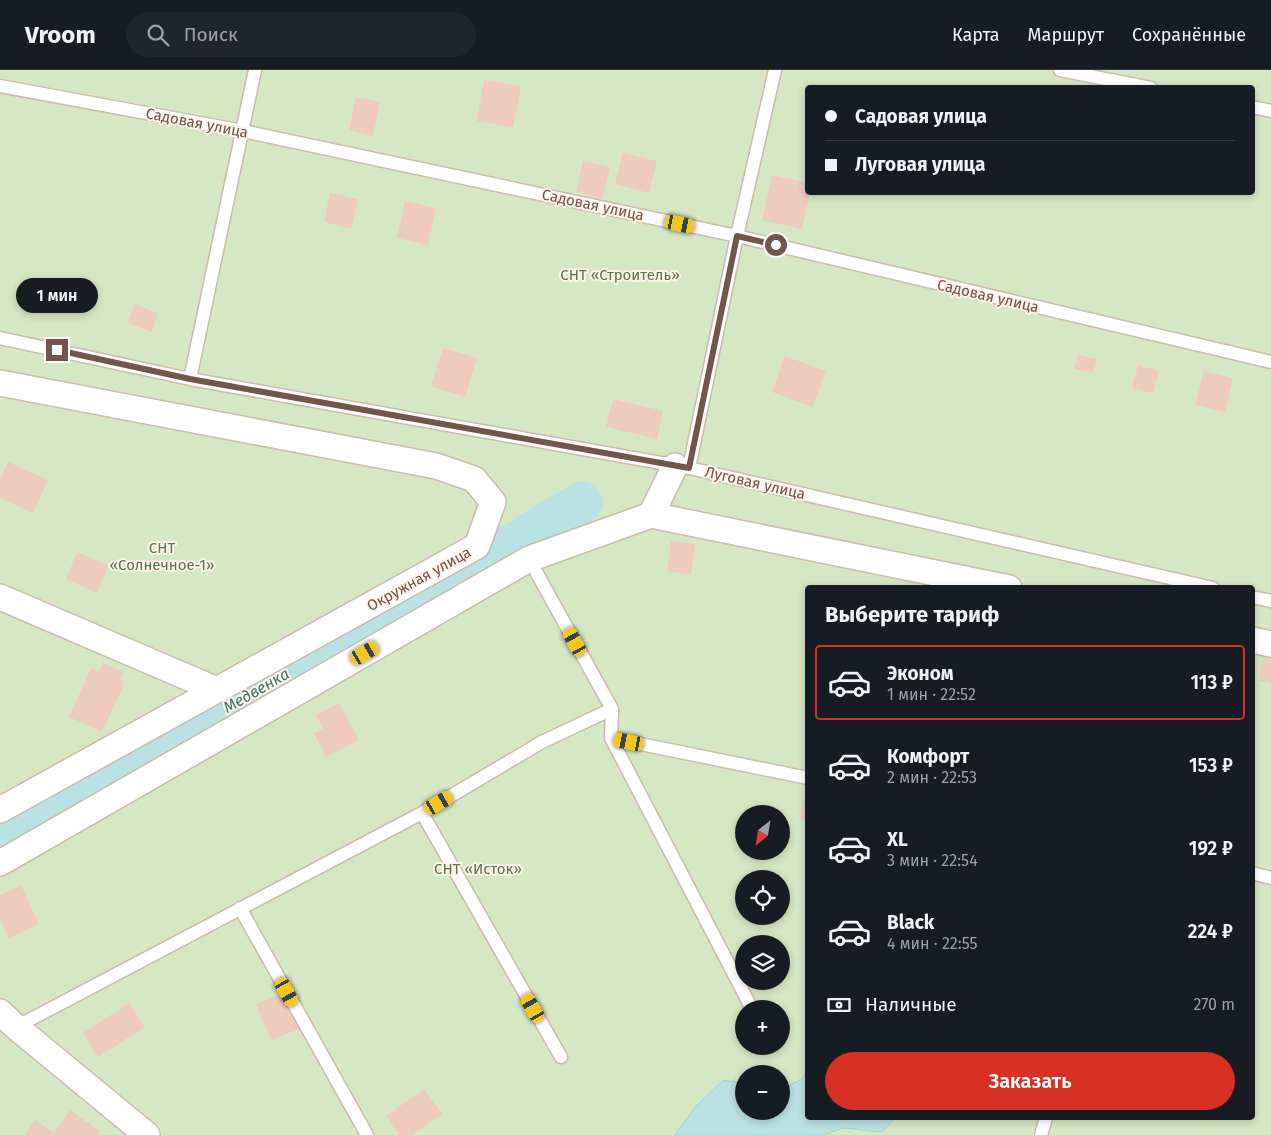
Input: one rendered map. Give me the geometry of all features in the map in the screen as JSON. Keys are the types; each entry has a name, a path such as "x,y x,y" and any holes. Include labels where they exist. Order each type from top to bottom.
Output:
{"street":[{"name":"Окружная улица","path":"0,810 477,546 493,502 474,478 436,466 1,386"},
{"path":"651,516 682,467"},
{"path":"0,863 529,559 651,516 994,585"},
{"path":"0,597 217,690"},
{"path":"1255,641 1271,644"},
{"path":"8,1020 147,1135"}],"lane":[{"path":"190,379 255,70"},
{"path":"682,467 775,70"},
{"path":"1060,70 1136,85"},
{"name":"Садовая улица","path":"0,86 243,131 737,236 1271,362"},
{"path":"1255,108 1271,111"},
{"name":"Луговая улица","path":"0,338 190,379 682,467 1200,585"},
{"path":"529,559 612,709 611,738 638,786 747,1000"},
{"path":"1255,597 1271,601"},
{"path":"8,1020 240,908 422,813 542,742 612,709"},
{"path":"611,738 805,777"},
{"path":"422,813 561,1057"},
{"path":"1255,874 1271,878"},
{"path":"240,908 367,1135"},
{"path":"1041,1135 1045,1120"}],"green space":[{"path":"0,70 1271,70 1271,1135 0,1135"}],"water":[{"path":"805,1074 805,1120 893,1120 882,1132 843,1128 824,1135 675,1135 696,1106 724,1080 735,1082 735,1120 790,1120 790,1085 802,1079"}],"building":[{"path":"484,80 521,86 513,127 477,121"},
{"path":"356,97 380,102 373,136 349,130"},
{"path":"623,153 657,161 649,193 615,184"},
{"path":"583,161 610,167 603,198 576,192"},
{"path":"772,175 805,182 805,195 809,195 802,229 762,220"},
{"path":"330,193 358,199 351,229 324,222"},
{"path":"405,201 436,208 428,245 397,238"},
{"path":"134,304 158,313 152,332 128,323"},
{"path":"443,348 477,358 465,397 431,386"},
{"path":"1078,355 1097,359 1093,373 1074,369"},
{"path":"785,356 826,371 813,407 772,392"},
{"path":"1138,365 1159,371 1153,393 1132,388"},
{"path":"1204,371 1233,378 1225,412 1195,405"},
{"path":"613,399 663,411 657,439 606,427"},
{"path":"8,462 48,480 33,513 0,498 0,479"},
{"path":"671,541 695,544 691,575 667,571"},
{"path":"77,552 109,566 97,593 66,579"},
{"path":"1263,656 1271,657 1271,683 1259,681"},
{"path":"103,663 123,672 120,679 125,682 102,732 69,717 91,668 99,672"},
{"path":"339,703 359,740 326,757 314,733 323,729 316,715"},
{"path":"805,795 805,820 800,819"},
{"path":"21,885 39,924 9,938 0,919 0,895"},
{"path":"287,992 302,1028 271,1040 256,1004"},
{"path":"129,1003 145,1027 98,1057 83,1033"},
{"path":"424,1089 442,1114 412,1135 399,1135 386,1116"},
{"path":"70,1110 100,1131 98,1135 25,1135 35,1120 54,1133"}],"waterway":[{"name":"Медвенка","path":"528,534 582,502"},
{"name":"Медвенка","path":"0,836 513,543"}],"route":[{"path":"57,350 190,379 689,468 737,236 776,245"}],"park label":[{"name":"СНТ «Строитель»","path":"620,275"},
{"name":"СНТ «Солнечное-1»","path":"162,556"},
{"name":"СНТ «Исток»","path":"478,869"}]}
